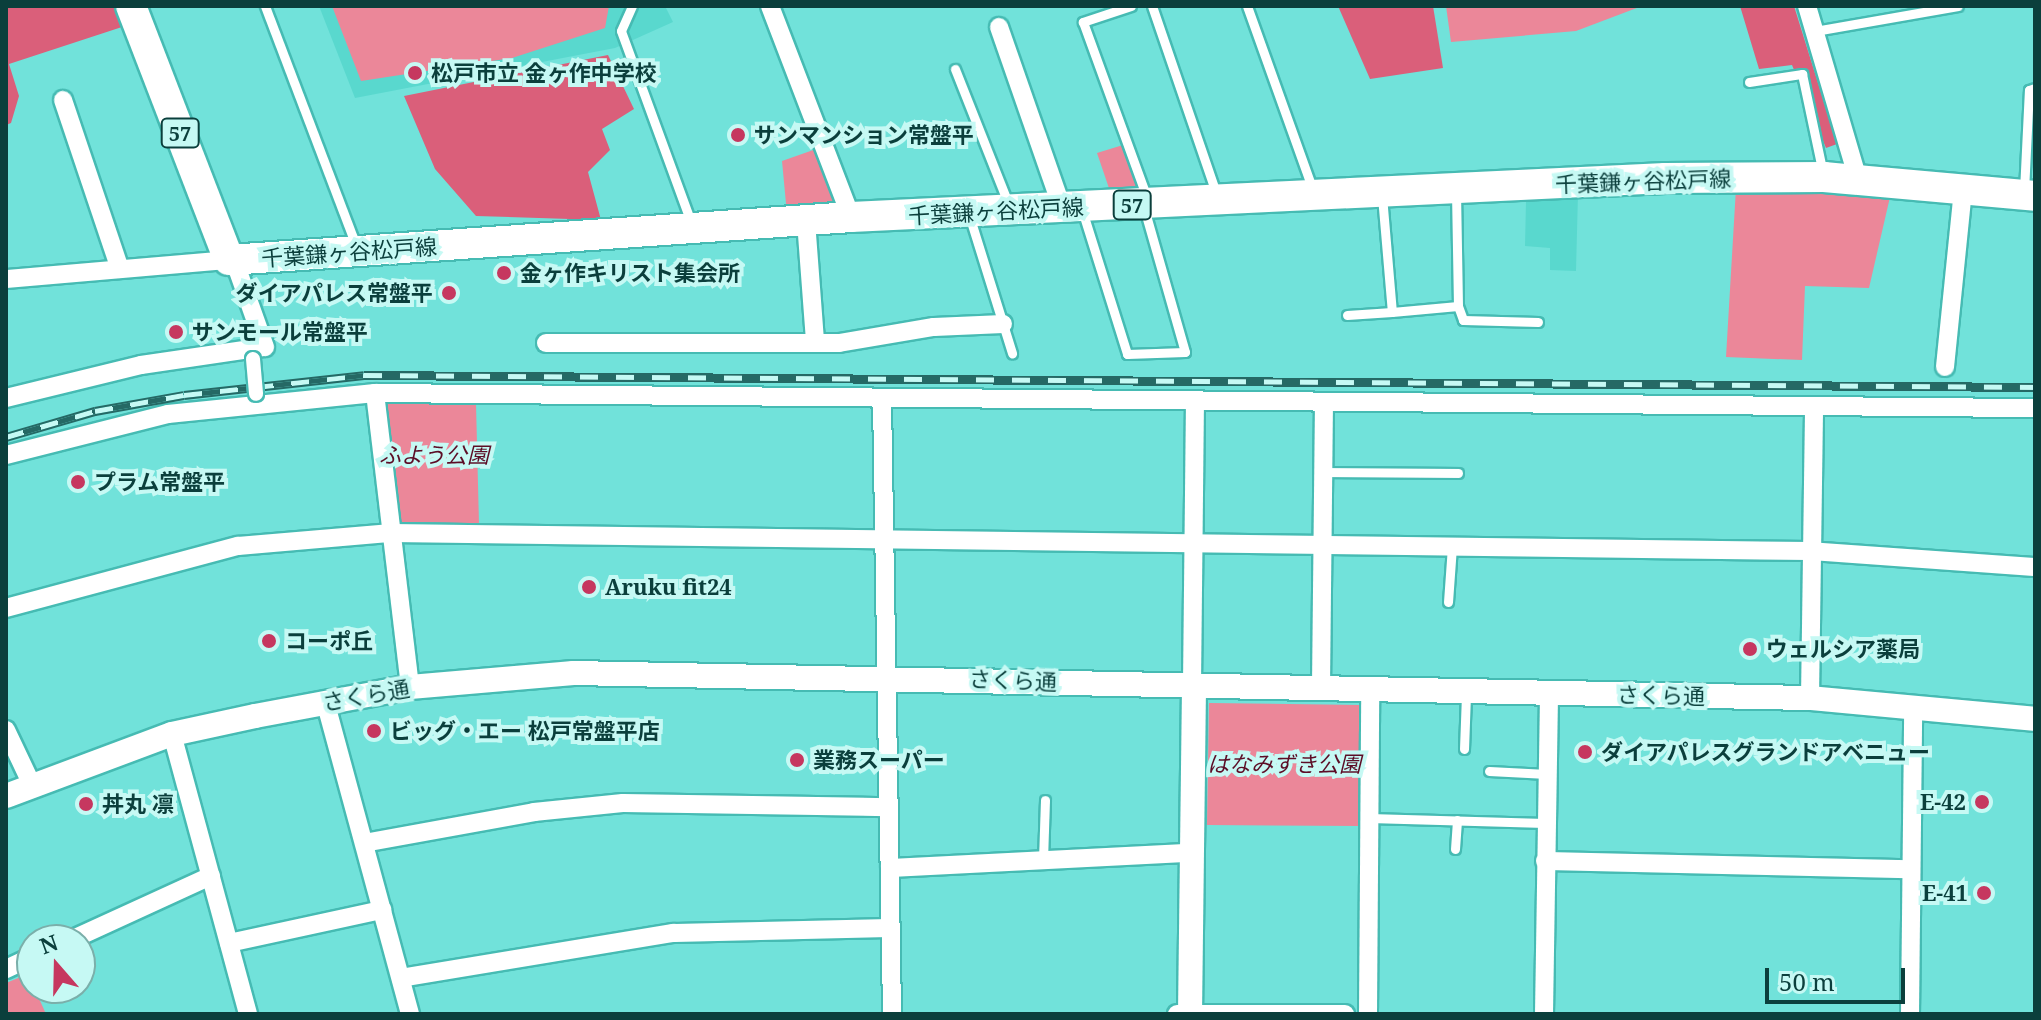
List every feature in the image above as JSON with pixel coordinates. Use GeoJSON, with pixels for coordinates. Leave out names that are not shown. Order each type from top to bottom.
{"type":"FeatureCollection","features":[{"type":"Feature","properties":{"kind":"main road","name":"千葉鎌ヶ谷松戸線"},"geometry":{"type":"LineString","coordinates":[[131,6],[232,260],[851,217],[1456,188],[1824,177],[2029,195]]}},
{"type":"Feature","properties":{"kind":"street"},"geometry":{"type":"LineString","coordinates":[[770,6],[851,217]]}},
{"type":"Feature","properties":{"kind":"street"},"geometry":{"type":"LineString","coordinates":[[1807,6],[1858,179]]}},
{"type":"Feature","properties":{"kind":"street"},"geometry":{"type":"LineString","coordinates":[[999,27],[1072,207]]}},
{"type":"Feature","properties":{"kind":"street"},"geometry":{"type":"LineString","coordinates":[[63,100],[120,269]]}},
{"type":"Feature","properties":{"kind":"street"},"geometry":{"type":"LineString","coordinates":[[1945,367],[1963,189]]}},
{"type":"Feature","properties":{"kind":"street"},"geometry":{"type":"LineString","coordinates":[[806,221],[815,342]]}},
{"type":"Feature","properties":{"kind":"street"},"geometry":{"type":"LineString","coordinates":[[6,279],[232,260],[265,347],[141,365],[6,398]]}},
{"type":"Feature","properties":{"kind":"street"},"geometry":{"type":"LineString","coordinates":[[546,343],[815,342],[1003,324]]}},
{"type":"Feature","properties":{"kind":"street"},"geometry":{"type":"LineString","coordinates":[[253,359],[256,394]]}},
{"type":"Feature","properties":{"kind":"street"},"geometry":{"type":"LineString","coordinates":[[375,393],[410,687]]}},
{"type":"Feature","properties":{"kind":"street"},"geometry":{"type":"LineString","coordinates":[[6,455],[168,414],[375,393],[2035,408]]}},
{"type":"Feature","properties":{"kind":"street"},"geometry":{"type":"LineString","coordinates":[[882,398],[892,1014]]}},
{"type":"Feature","properties":{"kind":"street"},"geometry":{"type":"LineString","coordinates":[[1195,402],[1191,853],[1185,1013],[1345,1014]]}},
{"type":"Feature","properties":{"kind":"street"},"geometry":{"type":"LineString","coordinates":[[1321,687],[1324,403]]}},
{"type":"Feature","properties":{"kind":"street"},"geometry":{"type":"LineString","coordinates":[[1810,698],[1814,407]]}},
{"type":"Feature","properties":{"kind":"street"},"geometry":{"type":"LineString","coordinates":[[6,608],[238,546],[391,533],[1452,544],[1810,551],[2035,567]]}},
{"type":"Feature","properties":{"kind":"street","name":"さくら通"},"geometry":{"type":"LineString","coordinates":[[6,796],[172,734],[325,701],[410,687],[573,673],[887,676],[1810,698],[1913,705],[2035,719]]}},
{"type":"Feature","properties":{"kind":"street"},"geometry":{"type":"LineString","coordinates":[[1368,1014],[1370,689]]}},
{"type":"Feature","properties":{"kind":"street"},"geometry":{"type":"LineString","coordinates":[[1544,1014],[1549,692]]}},
{"type":"Feature","properties":{"kind":"street"},"geometry":{"type":"LineString","coordinates":[[325,701],[410,1014]]}},
{"type":"Feature","properties":{"kind":"street"},"geometry":{"type":"LineString","coordinates":[[1910,1014],[1913,705]]}},
{"type":"Feature","properties":{"kind":"street"},"geometry":{"type":"LineString","coordinates":[[6,730],[32,785]]}},
{"type":"Feature","properties":{"kind":"street"},"geometry":{"type":"LineString","coordinates":[[172,734],[229,943],[243,1012]]}},
{"type":"Feature","properties":{"kind":"street"},"geometry":{"type":"LineString","coordinates":[[364,843],[534,812],[623,803],[889,807]]}},
{"type":"Feature","properties":{"kind":"street"},"geometry":{"type":"LineString","coordinates":[[890,868],[1191,853]]}},
{"type":"Feature","properties":{"kind":"street"},"geometry":{"type":"LineString","coordinates":[[1545,861],[1911,869]]}},
{"type":"Feature","properties":{"kind":"street"},"geometry":{"type":"LineString","coordinates":[[96,929],[211,876]]}},
{"type":"Feature","properties":{"kind":"street"},"geometry":{"type":"LineString","coordinates":[[229,943],[382,910]]}},
{"type":"Feature","properties":{"kind":"street"},"geometry":{"type":"LineString","coordinates":[[401,978],[673,933],[891,928]]}},
{"type":"Feature","properties":{"kind":"lane"},"geometry":{"type":"LineString","coordinates":[[265,6],[358,251]]}},
{"type":"Feature","properties":{"kind":"lane"},"geometry":{"type":"LineString","coordinates":[[632,6],[621,31],[693,229]]}},
{"type":"Feature","properties":{"kind":"lane"},"geometry":{"type":"LineString","coordinates":[[1072,207],[1127,354],[1185,352],[1146,204],[1083,22],[1131,6]]}},
{"type":"Feature","properties":{"kind":"lane"},"geometry":{"type":"LineString","coordinates":[[1152,6],[1218,200]]}},
{"type":"Feature","properties":{"kind":"lane"},"geometry":{"type":"LineString","coordinates":[[1247,6],[1314,195]]}},
{"type":"Feature","properties":{"kind":"lane"},"geometry":{"type":"LineString","coordinates":[[1815,31],[1958,6]]}},
{"type":"Feature","properties":{"kind":"lane"},"geometry":{"type":"LineString","coordinates":[[955,69],[1011,210]]}},
{"type":"Feature","properties":{"kind":"lane"},"geometry":{"type":"LineString","coordinates":[[1749,82],[1802,74],[1824,177]]}},
{"type":"Feature","properties":{"kind":"lane"},"geometry":{"type":"LineString","coordinates":[[2029,195],[2029,90],[2035,88]]}},
{"type":"Feature","properties":{"kind":"lane"},"geometry":{"type":"LineString","coordinates":[[1456,188],[1458,306],[1463,320],[1538,322]]}},
{"type":"Feature","properties":{"kind":"lane"},"geometry":{"type":"LineString","coordinates":[[1382,192],[1392,312]]}},
{"type":"Feature","properties":{"kind":"lane"},"geometry":{"type":"LineString","coordinates":[[968,212],[1012,353]]}},
{"type":"Feature","properties":{"kind":"lane"},"geometry":{"type":"LineString","coordinates":[[1347,315],[1458,306]]}},
{"type":"Feature","properties":{"kind":"lane"},"geometry":{"type":"LineString","coordinates":[[1322,472],[1458,473]]}},
{"type":"Feature","properties":{"kind":"lane"},"geometry":{"type":"LineString","coordinates":[[1448,602],[1452,544]]}},
{"type":"Feature","properties":{"kind":"lane"},"geometry":{"type":"LineString","coordinates":[[1464,749],[1467,691]]}},
{"type":"Feature","properties":{"kind":"lane"},"geometry":{"type":"LineString","coordinates":[[1489,771],[1547,774]]}},
{"type":"Feature","properties":{"kind":"lane"},"geometry":{"type":"LineString","coordinates":[[1043,860],[1045,800]]}},
{"type":"Feature","properties":{"kind":"lane"},"geometry":{"type":"LineString","coordinates":[[1369,818],[1545,823]]}},
{"type":"Feature","properties":{"kind":"lane"},"geometry":{"type":"LineString","coordinates":[[1455,849],[1457,820]]}},
{"type":"Feature","properties":{"kind":"shaded area"},"geometry":{"type":"Polygon","coordinates":[[[6,6],[117,6],[125,26],[9,64],[19,96],[11,123],[6,125],[6,6]]]}},
{"type":"Feature","properties":{"kind":"shaded area","name":"松戸市立 金ヶ作中学校"},"geometry":{"type":"Polygon","coordinates":[[[319,6],[665,6],[673,22],[615,48],[355,98],[319,6]]]}},
{"type":"Feature","properties":{"kind":"shaded area"},"geometry":{"type":"Polygon","coordinates":[[[1338,6],[1433,6],[1443,68],[1370,79],[1338,6]]]}},
{"type":"Feature","properties":{"kind":"shaded area"},"geometry":{"type":"Polygon","coordinates":[[[1740,6],[1794,6],[1837,144],[1826,148],[1792,65],[1759,69],[1740,6]]]}},
{"type":"Feature","properties":{"kind":"shaded area"},"geometry":{"type":"Polygon","coordinates":[[[608,55],[634,109],[602,129],[610,150],[588,172],[601,220],[476,216],[435,169],[404,96],[608,55]]]}},
{"type":"Feature","properties":{"kind":"shaded area"},"geometry":{"type":"Polygon","coordinates":[[[1578,194],[1576,271],[1550,270],[1550,248],[1525,246],[1526,201],[1531,196],[1578,194]]]}},
{"type":"Feature","properties":{"kind":"green space","name":"松戸市立 金ヶ作中学校"},"geometry":{"type":"Polygon","coordinates":[[[332,6],[609,6],[605,28],[512,58],[361,81],[332,6]]]}},
{"type":"Feature","properties":{"kind":"green space"},"geometry":{"type":"Polygon","coordinates":[[[1446,6],[1642,6],[1576,31],[1451,42],[1446,6]]]}},
{"type":"Feature","properties":{"kind":"green space"},"geometry":{"type":"Polygon","coordinates":[[[1123,145],[1140,194],[1112,197],[1097,153],[1123,145]]]}},
{"type":"Feature","properties":{"kind":"green space"},"geometry":{"type":"Polygon","coordinates":[[[819,148],[845,212],[787,214],[782,161],[819,148]]]}},
{"type":"Feature","properties":{"kind":"green space"},"geometry":{"type":"Polygon","coordinates":[[[1736,188],[1890,197],[1869,288],[1805,286],[1802,360],[1726,357],[1736,188]]]}},
{"type":"Feature","properties":{"kind":"green space","name":"ふよう公園"},"geometry":{"type":"Polygon","coordinates":[[[385,404],[476,404],[479,524],[398,526],[385,404]]]}},
{"type":"Feature","properties":{"kind":"green space","name":"はなみずき公園"},"geometry":{"type":"Polygon","coordinates":[[[1209,703],[1360,705],[1361,826],[1207,825],[1209,703]]]}},
{"type":"Feature","properties":{"kind":"green space"},"geometry":{"type":"Polygon","coordinates":[[[16,979],[16,1004],[42,1004],[46,1014],[6,1014],[6,983],[16,979]]]}},
{"type":"Feature","properties":{"kind":"railway"},"geometry":{"type":"LineString","coordinates":[[6,437],[95,411],[184,395],[364,375],[2035,387]]}},
{"type":"Feature","properties":{"kind":"place","name":"松戸市立 金ヶ作中学校"},"geometry":{"type":"Point","coordinates":[415,73]}},
{"type":"Feature","properties":{"kind":"place","name":"サンマンション常盤平"},"geometry":{"type":"Point","coordinates":[738,135]}},
{"type":"Feature","properties":{"kind":"place","name":"金ヶ作キリスト集会所"},"geometry":{"type":"Point","coordinates":[504,273]}},
{"type":"Feature","properties":{"kind":"place","name":"ダイアパレス常盤平"},"geometry":{"type":"Point","coordinates":[449,293]}},
{"type":"Feature","properties":{"kind":"place","name":"サンモール常盤平"},"geometry":{"type":"Point","coordinates":[176,332]}},
{"type":"Feature","properties":{"kind":"place","name":"プラム常盤平"},"geometry":{"type":"Point","coordinates":[78,482]}},
{"type":"Feature","properties":{"kind":"place","name":"Aruku fit24"},"geometry":{"type":"Point","coordinates":[589,587]}},
{"type":"Feature","properties":{"kind":"place","name":"コーポ丘"},"geometry":{"type":"Point","coordinates":[269,641]}},
{"type":"Feature","properties":{"kind":"place","name":"ウェルシア薬局"},"geometry":{"type":"Point","coordinates":[1750,649]}},
{"type":"Feature","properties":{"kind":"place","name":"ビッグ・エー 松戸常盤平店"},"geometry":{"type":"Point","coordinates":[374,731]}},
{"type":"Feature","properties":{"kind":"place","name":"ダイアパレスグランドアベニュー"},"geometry":{"type":"Point","coordinates":[1585,752]}},
{"type":"Feature","properties":{"kind":"place","name":"業務スーパー"},"geometry":{"type":"Point","coordinates":[797,760]}},
{"type":"Feature","properties":{"kind":"place","name":"E-42"},"geometry":{"type":"Point","coordinates":[1982,802]}},
{"type":"Feature","properties":{"kind":"place","name":"丼丸 凛"},"geometry":{"type":"Point","coordinates":[86,804]}},
{"type":"Feature","properties":{"kind":"place","name":"E-41"},"geometry":{"type":"Point","coordinates":[1984,893]}}]}
